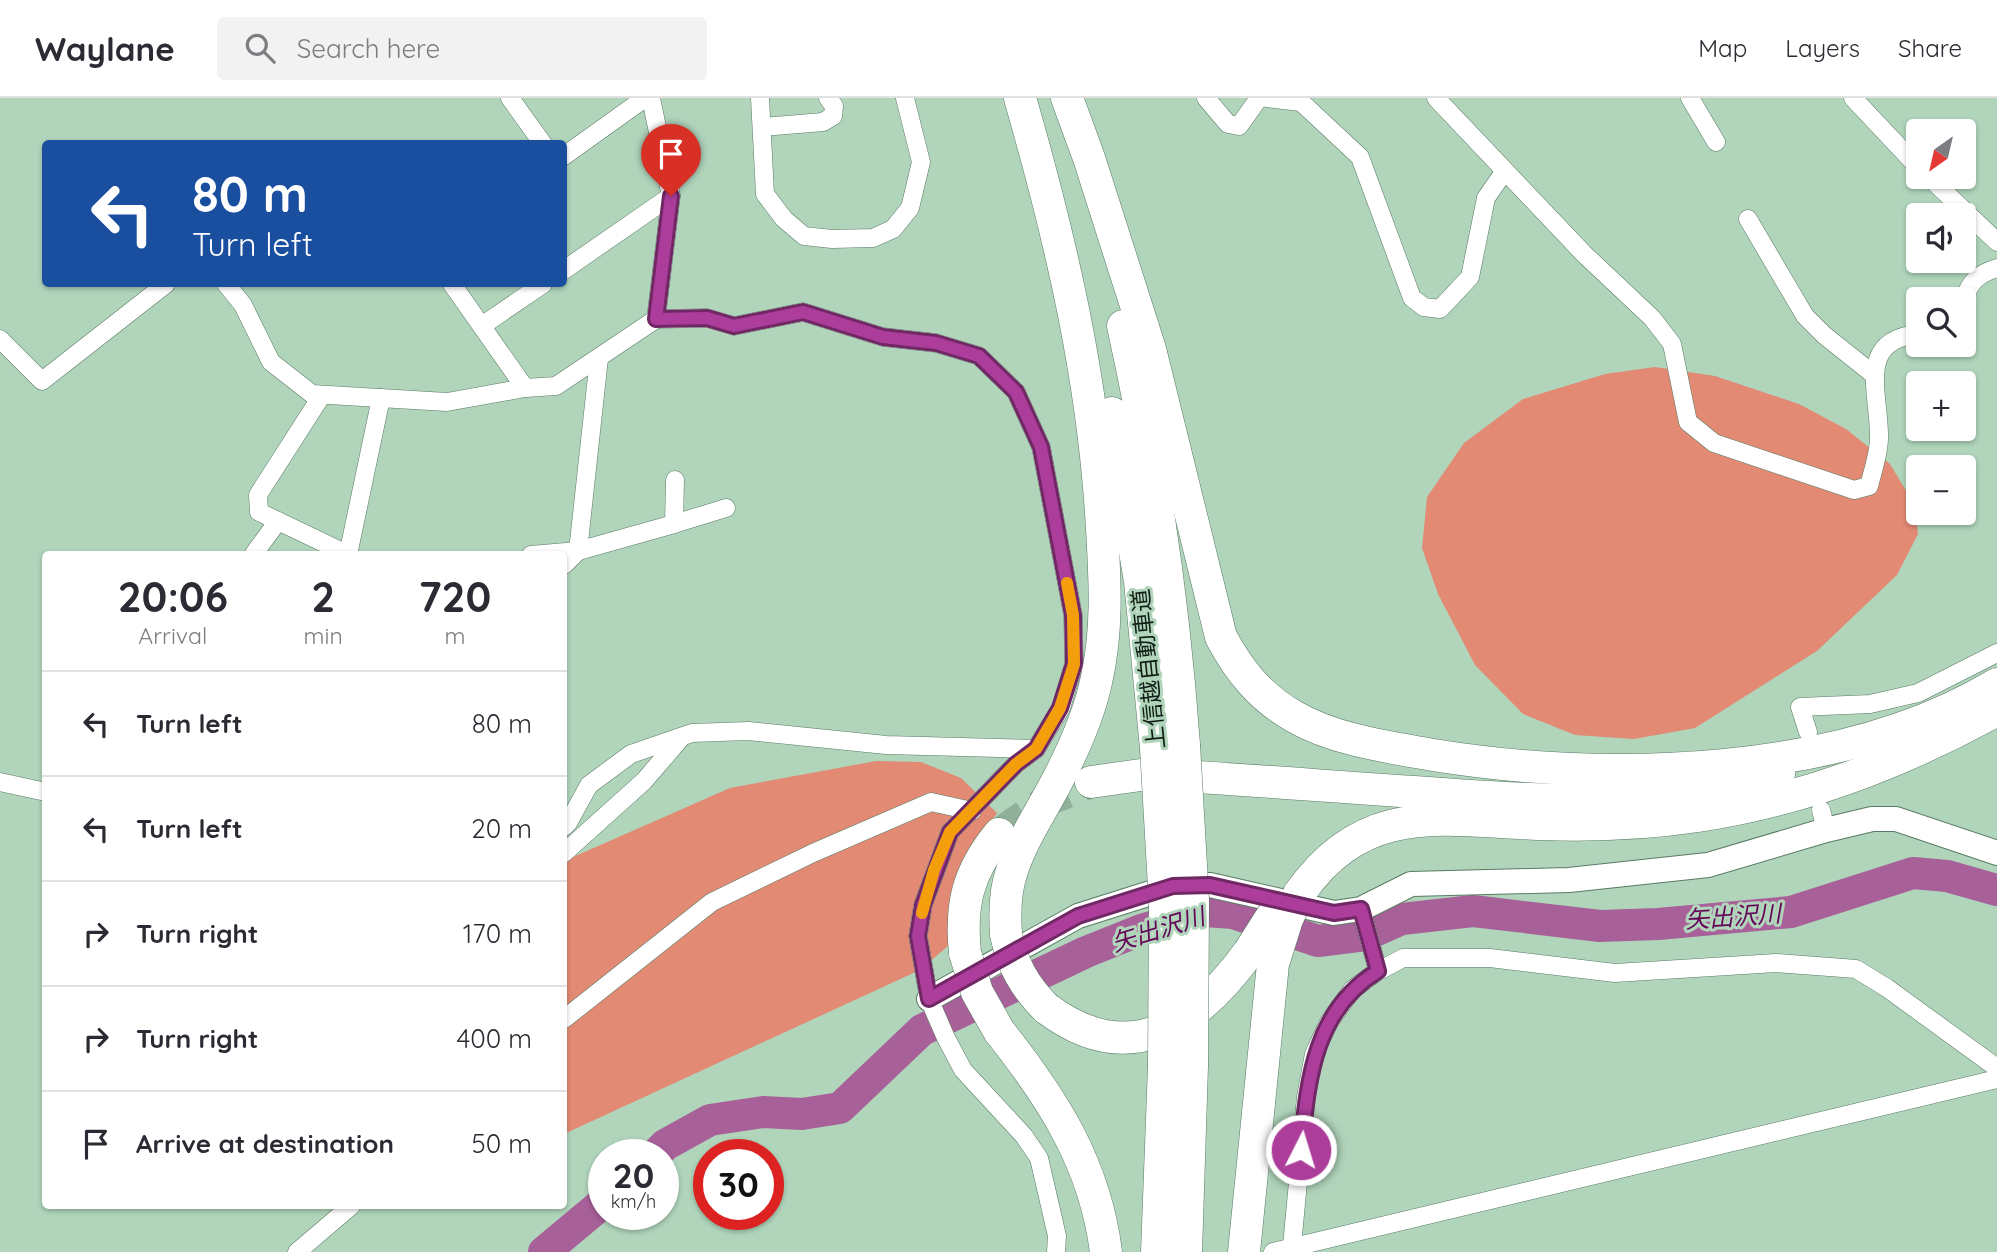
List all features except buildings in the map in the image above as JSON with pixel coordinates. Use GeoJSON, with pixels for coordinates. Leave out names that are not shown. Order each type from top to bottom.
{"type":"FeatureCollection","features":[{"type":"Feature","properties":{"kind":"highway"},"geometry":{"type":"LineString","coordinates":[[1020,98],[1066,265],[1087,370],[1096,443],[1106,599],[1105,635],[1093,698],[1070,756],[1014,867],[1007,891],[1006,934],[1018,973],[1031,994],[1063,1022],[1089,1033],[1114,1038],[1138,1038],[1160,1032],[1205,1004],[1261,958]]}},
{"type":"Feature","properties":{"kind":"highway","name":"上信越自動車道"},"geometry":{"type":"LineString","coordinates":[[1030,98],[1066,225],[1110,405],[1170,746]]}},
{"type":"Feature","properties":{"kind":"highway"},"geometry":{"type":"LineString","coordinates":[[1065,98],[1110,221],[1150,349],[1184,480],[1211,606],[1221,637],[1234,663],[1254,686],[1274,703],[1297,719],[1364,741],[1474,761],[1590,771],[1651,770],[1770,758],[1875,736],[1928,720]]}},
{"type":"Feature","properties":{"kind":"highway","name":"上信越自動車道"},"geometry":{"type":"LineString","coordinates":[[1065,98],[1114,285],[1139,398],[1169,577],[1170,746],[1165,904],[1178,1066],[1186,1252]]}},
{"type":"Feature","properties":{"kind":"highway"},"geometry":{"type":"LineString","coordinates":[[1091,782],[1148,774],[1554,801],[1660,797],[1765,778],[1873,744],[1928,720],[1997,684]]}},
{"type":"Feature","properties":{"kind":"highway"},"geometry":{"type":"LineString","coordinates":[[1244,1252],[1261,958],[1304,872],[1324,855],[1346,841],[1373,830],[1429,819],[1539,824],[1650,822],[1751,807],[1852,778],[1905,757],[1997,710]]}},
{"type":"Feature","properties":{"kind":"highway"},"geometry":{"type":"LineString","coordinates":[[999,834],[982,854],[970,879],[964,905],[965,953],[976,992],[999,1031],[1055,1105],[1074,1143],[1100,1215],[1106,1252]]}},
{"type":"Feature","properties":{"kind":"highway","name":"上信越自動車道"},"geometry":{"type":"LineString","coordinates":[[1157,1252],[1178,1066]]}},
{"type":"Feature","properties":{"kind":"street"},"geometry":{"type":"LineString","coordinates":[[510,98],[540,140]]}},
{"type":"Feature","properties":{"kind":"street"},"geometry":{"type":"LineString","coordinates":[[567,154],[645,98]]}},
{"type":"Feature","properties":{"kind":"street"},"geometry":{"type":"LineString","coordinates":[[651,98],[671,196],[656,319]]}},
{"type":"Feature","properties":{"kind":"street"},"geometry":{"type":"LineString","coordinates":[[760,98],[765,194],[783,219],[804,236],[832,239],[873,238],[893,229],[910,208],[917,186],[920,162],[905,98]]}},
{"type":"Feature","properties":{"kind":"street"},"geometry":{"type":"LineString","coordinates":[[762,127],[822,122],[833,116],[834,106],[828,98]]}},
{"type":"Feature","properties":{"kind":"street"},"geometry":{"type":"LineString","coordinates":[[1206,98],[1228,124],[1239,126],[1259,98]]}},
{"type":"Feature","properties":{"kind":"street"},"geometry":{"type":"LineString","coordinates":[[1266,98],[1301,103],[1360,157],[1412,298],[1424,307],[1440,309],[1471,277],[1486,198],[1504,172]]}},
{"type":"Feature","properties":{"kind":"street"},"geometry":{"type":"LineString","coordinates":[[1436,98],[1504,172],[1652,318],[1672,344],[1688,422],[1714,443],[1854,490],[1869,486],[1880,439],[1873,374],[1882,350],[1901,335],[1906,335]]}},
{"type":"Feature","properties":{"kind":"street"},"geometry":{"type":"LineString","coordinates":[[1690,98],[1716,142]]}},
{"type":"Feature","properties":{"kind":"street"},"geometry":{"type":"LineString","coordinates":[[1853,98],[1906,154]]}},
{"type":"Feature","properties":{"kind":"street"},"geometry":{"type":"LineString","coordinates":[[1942,189],[1997,242]]}},
{"type":"Feature","properties":{"kind":"street"},"geometry":{"type":"LineString","coordinates":[[567,268],[671,196]]}},
{"type":"Feature","properties":{"kind":"street"},"geometry":{"type":"LineString","coordinates":[[1748,219],[1805,316],[1824,335],[1873,374]]}},
{"type":"Feature","properties":{"kind":"street"},"geometry":{"type":"LineString","coordinates":[[1968,287],[1978,274],[1997,268]]}},
{"type":"Feature","properties":{"kind":"street"},"geometry":{"type":"LineString","coordinates":[[0,339],[42,381],[162,287]]}},
{"type":"Feature","properties":{"kind":"street"},"geometry":{"type":"LineString","coordinates":[[228,287],[243,305],[271,362],[313,394],[447,402],[525,388],[556,386],[656,319],[707,318],[734,326],[803,312],[883,337],[936,343],[979,356],[1016,392],[1041,447],[1073,615],[1074,664],[1060,708],[1036,749],[1016,764],[950,832],[923,905],[918,936],[931,1005],[963,1070],[1024,1136],[1039,1158],[1057,1236],[1056,1252]]}},
{"type":"Feature","properties":{"kind":"street"},"geometry":{"type":"LineString","coordinates":[[454,287],[525,388]]}},
{"type":"Feature","properties":{"kind":"street"},"geometry":{"type":"LineString","coordinates":[[483,325],[539,287]]}},
{"type":"Feature","properties":{"kind":"street"},"geometry":{"type":"LineString","coordinates":[[567,562],[578,551],[599,358]]}},
{"type":"Feature","properties":{"kind":"street"},"geometry":{"type":"LineString","coordinates":[[322,395],[258,495],[259,512],[341,551]]}},
{"type":"Feature","properties":{"kind":"street"},"geometry":{"type":"LineString","coordinates":[[348,551],[381,398]]}},
{"type":"Feature","properties":{"kind":"street"},"geometry":{"type":"LineString","coordinates":[[674,524],[675,480]]}},
{"type":"Feature","properties":{"kind":"street"},"geometry":{"type":"LineString","coordinates":[[567,552],[726,508]]}},
{"type":"Feature","properties":{"kind":"street"},"geometry":{"type":"LineString","coordinates":[[256,551],[278,521]]}},
{"type":"Feature","properties":{"kind":"street"},"geometry":{"type":"LineString","coordinates":[[1808,732],[1800,707],[1870,704],[1918,693],[1997,653]]}},
{"type":"Feature","properties":{"kind":"street"},"geometry":{"type":"LineString","coordinates":[[567,825],[589,785],[631,754],[692,733],[748,731],[886,745],[1036,749]]}},
{"type":"Feature","properties":{"kind":"street"},"geometry":{"type":"LineString","coordinates":[[567,850],[644,781],[682,737]]}},
{"type":"Feature","properties":{"kind":"street"},"geometry":{"type":"LineString","coordinates":[[0,782],[42,791]]}},
{"type":"Feature","properties":{"kind":"street"},"geometry":{"type":"LineString","coordinates":[[567,1017],[712,902],[813,853],[931,802],[972,811]]}},
{"type":"Feature","properties":{"kind":"street"},"geometry":{"type":"LineString","coordinates":[[931,1005],[1078,916],[1173,886],[1210,885],[1334,913],[1362,914],[1411,884],[1569,880],[1708,865],[1823,820],[1896,818],[1997,853]]}},
{"type":"Feature","properties":{"kind":"street"},"geometry":{"type":"LineString","coordinates":[[1362,914],[1377,966]]}},
{"type":"Feature","properties":{"kind":"street"},"geometry":{"type":"LineString","coordinates":[[1292,1246],[1306,1097],[1314,1054],[1329,1021],[1352,990],[1377,966],[1403,958],[1490,958],[1615,973],[1776,963],[1856,970],[1887,988],[1997,1068]]}},
{"type":"Feature","properties":{"kind":"street"},"geometry":{"type":"LineString","coordinates":[[1273,1252],[1997,1079]]}},
{"type":"Feature","properties":{"kind":"street"},"geometry":{"type":"LineString","coordinates":[[297,1252],[347,1209]]}},
{"type":"Feature","properties":{"kind":"shaded area"},"geometry":{"type":"Polygon","coordinates":[[[1655,367],[1715,376],[1799,404],[1846,429],[1890,464],[1906,491],[1906,525],[1917,525],[1918,534],[1897,575],[1817,651],[1695,728],[1634,739],[1575,735],[1523,714],[1475,665],[1438,594],[1422,548],[1427,497],[1464,443],[1523,399],[1605,374],[1655,367]]]}},
{"type":"Feature","properties":{"kind":"shaded area"},"geometry":{"type":"Polygon","coordinates":[[[876,761],[921,762],[961,778],[997,813],[975,846],[961,875],[956,890],[948,946],[920,970],[567,1133],[567,860],[730,788],[876,761]]]}},
{"type":"Feature","properties":{"kind":"waterway","name":"矢出沢川"},"geometry":{"type":"LineString","coordinates":[[676,1139],[710,1120],[763,1112],[802,1114],[840,1108],[922,1030],[1086,952],[1141,930],[1205,911],[1233,913],[1318,941],[1366,935],[1402,919],[1473,911],[1600,926],[1658,924],[1791,912],[1913,873],[1947,876],[1997,890]]}},
{"type":"Feature","properties":{"kind":"waterway","name":"矢出沢川"},"geometry":{"type":"LineString","coordinates":[[544,1252],[588,1215]]}},
{"type":"Feature","properties":{"kind":"tunnel"},"geometry":{"type":"LineString","coordinates":[[999,834],[1048,800],[1091,782]]}},
{"type":"Feature","properties":{"kind":"slow traffic"},"geometry":{"type":"LineString","coordinates":[[922,913],[934,870],[950,832],[1016,764],[1036,749],[1060,708],[1074,664],[1073,615],[1067,583]]}},
{"type":"Feature","properties":{"kind":"route"},"geometry":{"type":"LineString","coordinates":[[671,196],[656,319],[707,318],[734,326],[803,312],[883,337],[936,343],[979,356],[1016,392],[1041,447],[1073,615],[1074,664],[1060,708],[1036,749],[1016,764],[950,832],[923,905],[918,936],[929,999],[1078,916],[1173,886],[1210,885],[1334,913],[1361,909],[1378,971],[1352,990],[1329,1021],[1314,1054],[1306,1097],[1301,1150]]}}]}
